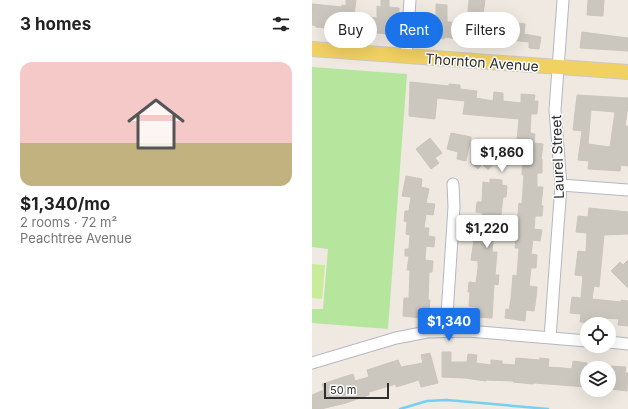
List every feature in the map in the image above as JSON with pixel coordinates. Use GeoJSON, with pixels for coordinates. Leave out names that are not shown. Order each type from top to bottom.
{"type":"FeatureCollection","features":[{"type":"Feature","properties":{"kind":"main road","name":"Thornton Avenue"},"geometry":{"type":"LineString","coordinates":[[312,49],[628,72]]}},
{"type":"Feature","properties":{"kind":"street"},"geometry":{"type":"LineString","coordinates":[[406,56],[410,0]]}},
{"type":"Feature","properties":{"kind":"street","name":"Laurel Street"},"geometry":{"type":"LineString","coordinates":[[550,338],[561,185],[555,110],[563,0]]}},
{"type":"Feature","properties":{"kind":"street"},"geometry":{"type":"LineString","coordinates":[[446,330],[454,207],[453,184]]}},
{"type":"Feature","properties":{"kind":"street"},"geometry":{"type":"LineString","coordinates":[[561,185],[628,190]]}},
{"type":"Feature","properties":{"kind":"street"},"geometry":{"type":"LineString","coordinates":[[312,363],[412,334],[446,330],[580,340]]}},
{"type":"Feature","properties":{"kind":"street"},"geometry":{"type":"LineString","coordinates":[[616,343],[628,344]]}},
{"type":"Feature","properties":{"kind":"green space"},"geometry":{"type":"Polygon","coordinates":[[[312,67],[407,74],[388,329],[312,323],[312,309],[323,309],[328,249],[312,247],[312,67]]]}},
{"type":"Feature","properties":{"kind":"green space"},"geometry":{"type":"Polygon","coordinates":[[[312,264],[325,265],[322,299],[312,298],[312,264]]]}},
{"type":"Feature","properties":{"kind":"building"},"geometry":{"type":"Polygon","coordinates":[[[346,0],[356,0],[354,12],[324,12],[324,28],[312,25],[312,4],[342,7],[342,5],[346,6],[346,0]]]}},
{"type":"Feature","properties":{"kind":"building"},"geometry":{"type":"Polygon","coordinates":[[[381,0],[389,0],[389,7],[399,8],[399,12],[385,12],[385,34],[377,33],[377,6],[381,7],[381,0]]]}},
{"type":"Feature","properties":{"kind":"building"},"geometry":{"type":"Polygon","coordinates":[[[469,0],[485,0],[483,12],[468,12],[469,0]]]}},
{"type":"Feature","properties":{"kind":"building"},"geometry":{"type":"Polygon","coordinates":[[[588,0],[604,0],[603,16],[587,15],[588,0]]]}},
{"type":"Feature","properties":{"kind":"building"},"geometry":{"type":"Polygon","coordinates":[[[436,4],[447,5],[447,22],[451,22],[451,38],[444,37],[444,39],[443,12],[436,12],[436,4]]]}},
{"type":"Feature","properties":{"kind":"building"},"geometry":{"type":"Polygon","coordinates":[[[520,23],[525,24],[524,34],[541,37],[539,49],[529,48],[529,42],[520,41],[520,23]]]}},
{"type":"Feature","properties":{"kind":"building"},"geometry":{"type":"Polygon","coordinates":[[[582,32],[628,38],[628,51],[580,48],[582,32]]]}},
{"type":"Feature","properties":{"kind":"building"},"geometry":{"type":"Polygon","coordinates":[[[410,82],[449,86],[449,84],[460,85],[460,89],[477,91],[476,98],[493,101],[494,92],[503,93],[503,101],[521,103],[521,94],[535,95],[534,101],[538,101],[537,114],[531,114],[530,133],[535,134],[534,143],[543,144],[541,159],[542,173],[537,173],[537,187],[543,187],[541,205],[543,206],[542,216],[535,216],[534,229],[542,230],[540,241],[533,240],[531,254],[537,255],[536,268],[531,268],[529,286],[537,287],[534,311],[526,310],[525,321],[505,318],[506,309],[509,310],[513,275],[517,276],[519,248],[515,248],[519,203],[522,204],[524,175],[522,175],[523,153],[516,152],[519,119],[463,114],[465,101],[437,98],[435,119],[409,116],[410,82]]]}},
{"type":"Feature","properties":{"kind":"building"},"geometry":{"type":"Polygon","coordinates":[[[577,95],[628,98],[628,111],[625,126],[628,126],[628,166],[621,165],[620,171],[588,169],[589,161],[578,160],[582,131],[573,130],[577,95]],[[591,110],[588,144],[610,147],[615,112],[591,110]]]}},
{"type":"Feature","properties":{"kind":"building"},"geometry":{"type":"Polygon","coordinates":[[[451,133],[471,137],[466,161],[457,159],[458,152],[447,149],[451,133]]]}},
{"type":"Feature","properties":{"kind":"building"},"geometry":{"type":"Polygon","coordinates":[[[430,138],[442,153],[435,158],[439,163],[431,169],[416,149],[430,138]]]}},
{"type":"Feature","properties":{"kind":"building"},"geometry":{"type":"Polygon","coordinates":[[[488,143],[501,155],[488,170],[482,164],[478,169],[470,162],[488,143]]]}},
{"type":"Feature","properties":{"kind":"building"},"geometry":{"type":"Polygon","coordinates":[[[406,176],[422,179],[421,187],[429,189],[426,203],[435,204],[433,215],[426,214],[424,228],[429,228],[428,236],[435,237],[434,247],[426,246],[425,260],[433,261],[432,272],[429,272],[429,310],[423,309],[422,318],[403,316],[404,298],[409,298],[410,270],[407,270],[409,256],[405,256],[405,249],[409,249],[410,235],[406,234],[407,222],[404,221],[405,211],[409,211],[411,197],[402,196],[406,176]]]}},
{"type":"Feature","properties":{"kind":"building"},"geometry":{"type":"Polygon","coordinates":[[[490,179],[502,180],[502,185],[507,186],[506,197],[503,197],[500,223],[495,222],[492,252],[497,252],[495,275],[499,275],[498,285],[494,284],[492,318],[476,317],[477,307],[469,306],[470,292],[468,292],[469,282],[476,283],[478,268],[478,261],[471,260],[476,226],[482,227],[483,213],[476,212],[477,202],[482,202],[483,182],[490,183],[490,179]]]}},
{"type":"Feature","properties":{"kind":"building"},"geometry":{"type":"Polygon","coordinates":[[[589,208],[628,212],[628,234],[604,235],[599,287],[594,286],[592,299],[621,302],[621,300],[628,301],[628,326],[618,325],[619,319],[616,319],[616,317],[581,317],[581,314],[570,313],[572,297],[581,298],[583,276],[575,275],[578,251],[586,252],[587,233],[576,232],[578,216],[588,217],[589,208]]]}},
{"type":"Feature","properties":{"kind":"building"},"geometry":{"type":"Polygon","coordinates":[[[628,260],[628,288],[611,271],[620,262],[623,265],[628,260]]]}},
{"type":"Feature","properties":{"kind":"building"},"geometry":{"type":"Polygon","coordinates":[[[442,352],[451,352],[451,362],[467,362],[468,354],[477,355],[476,363],[491,365],[491,360],[502,361],[502,364],[515,365],[516,358],[540,360],[540,358],[549,359],[548,367],[572,369],[573,361],[580,362],[580,386],[442,377],[442,352]]]}},
{"type":"Feature","properties":{"kind":"building"},"geometry":{"type":"Polygon","coordinates":[[[430,353],[438,383],[421,387],[419,380],[396,387],[396,384],[369,392],[369,395],[346,403],[321,409],[312,409],[312,395],[324,390],[322,384],[353,374],[355,381],[369,377],[367,370],[398,360],[401,367],[423,363],[421,355],[430,353]]]}},
{"type":"Feature","properties":{"kind":"building"},"geometry":{"type":"Polygon","coordinates":[[[616,366],[626,367],[625,373],[628,373],[627,391],[616,390],[616,366]]]}},
{"type":"Feature","properties":{"kind":"waterway"},"geometry":{"type":"LineString","coordinates":[[400,409],[427,401],[447,400],[548,409]]}}]}
